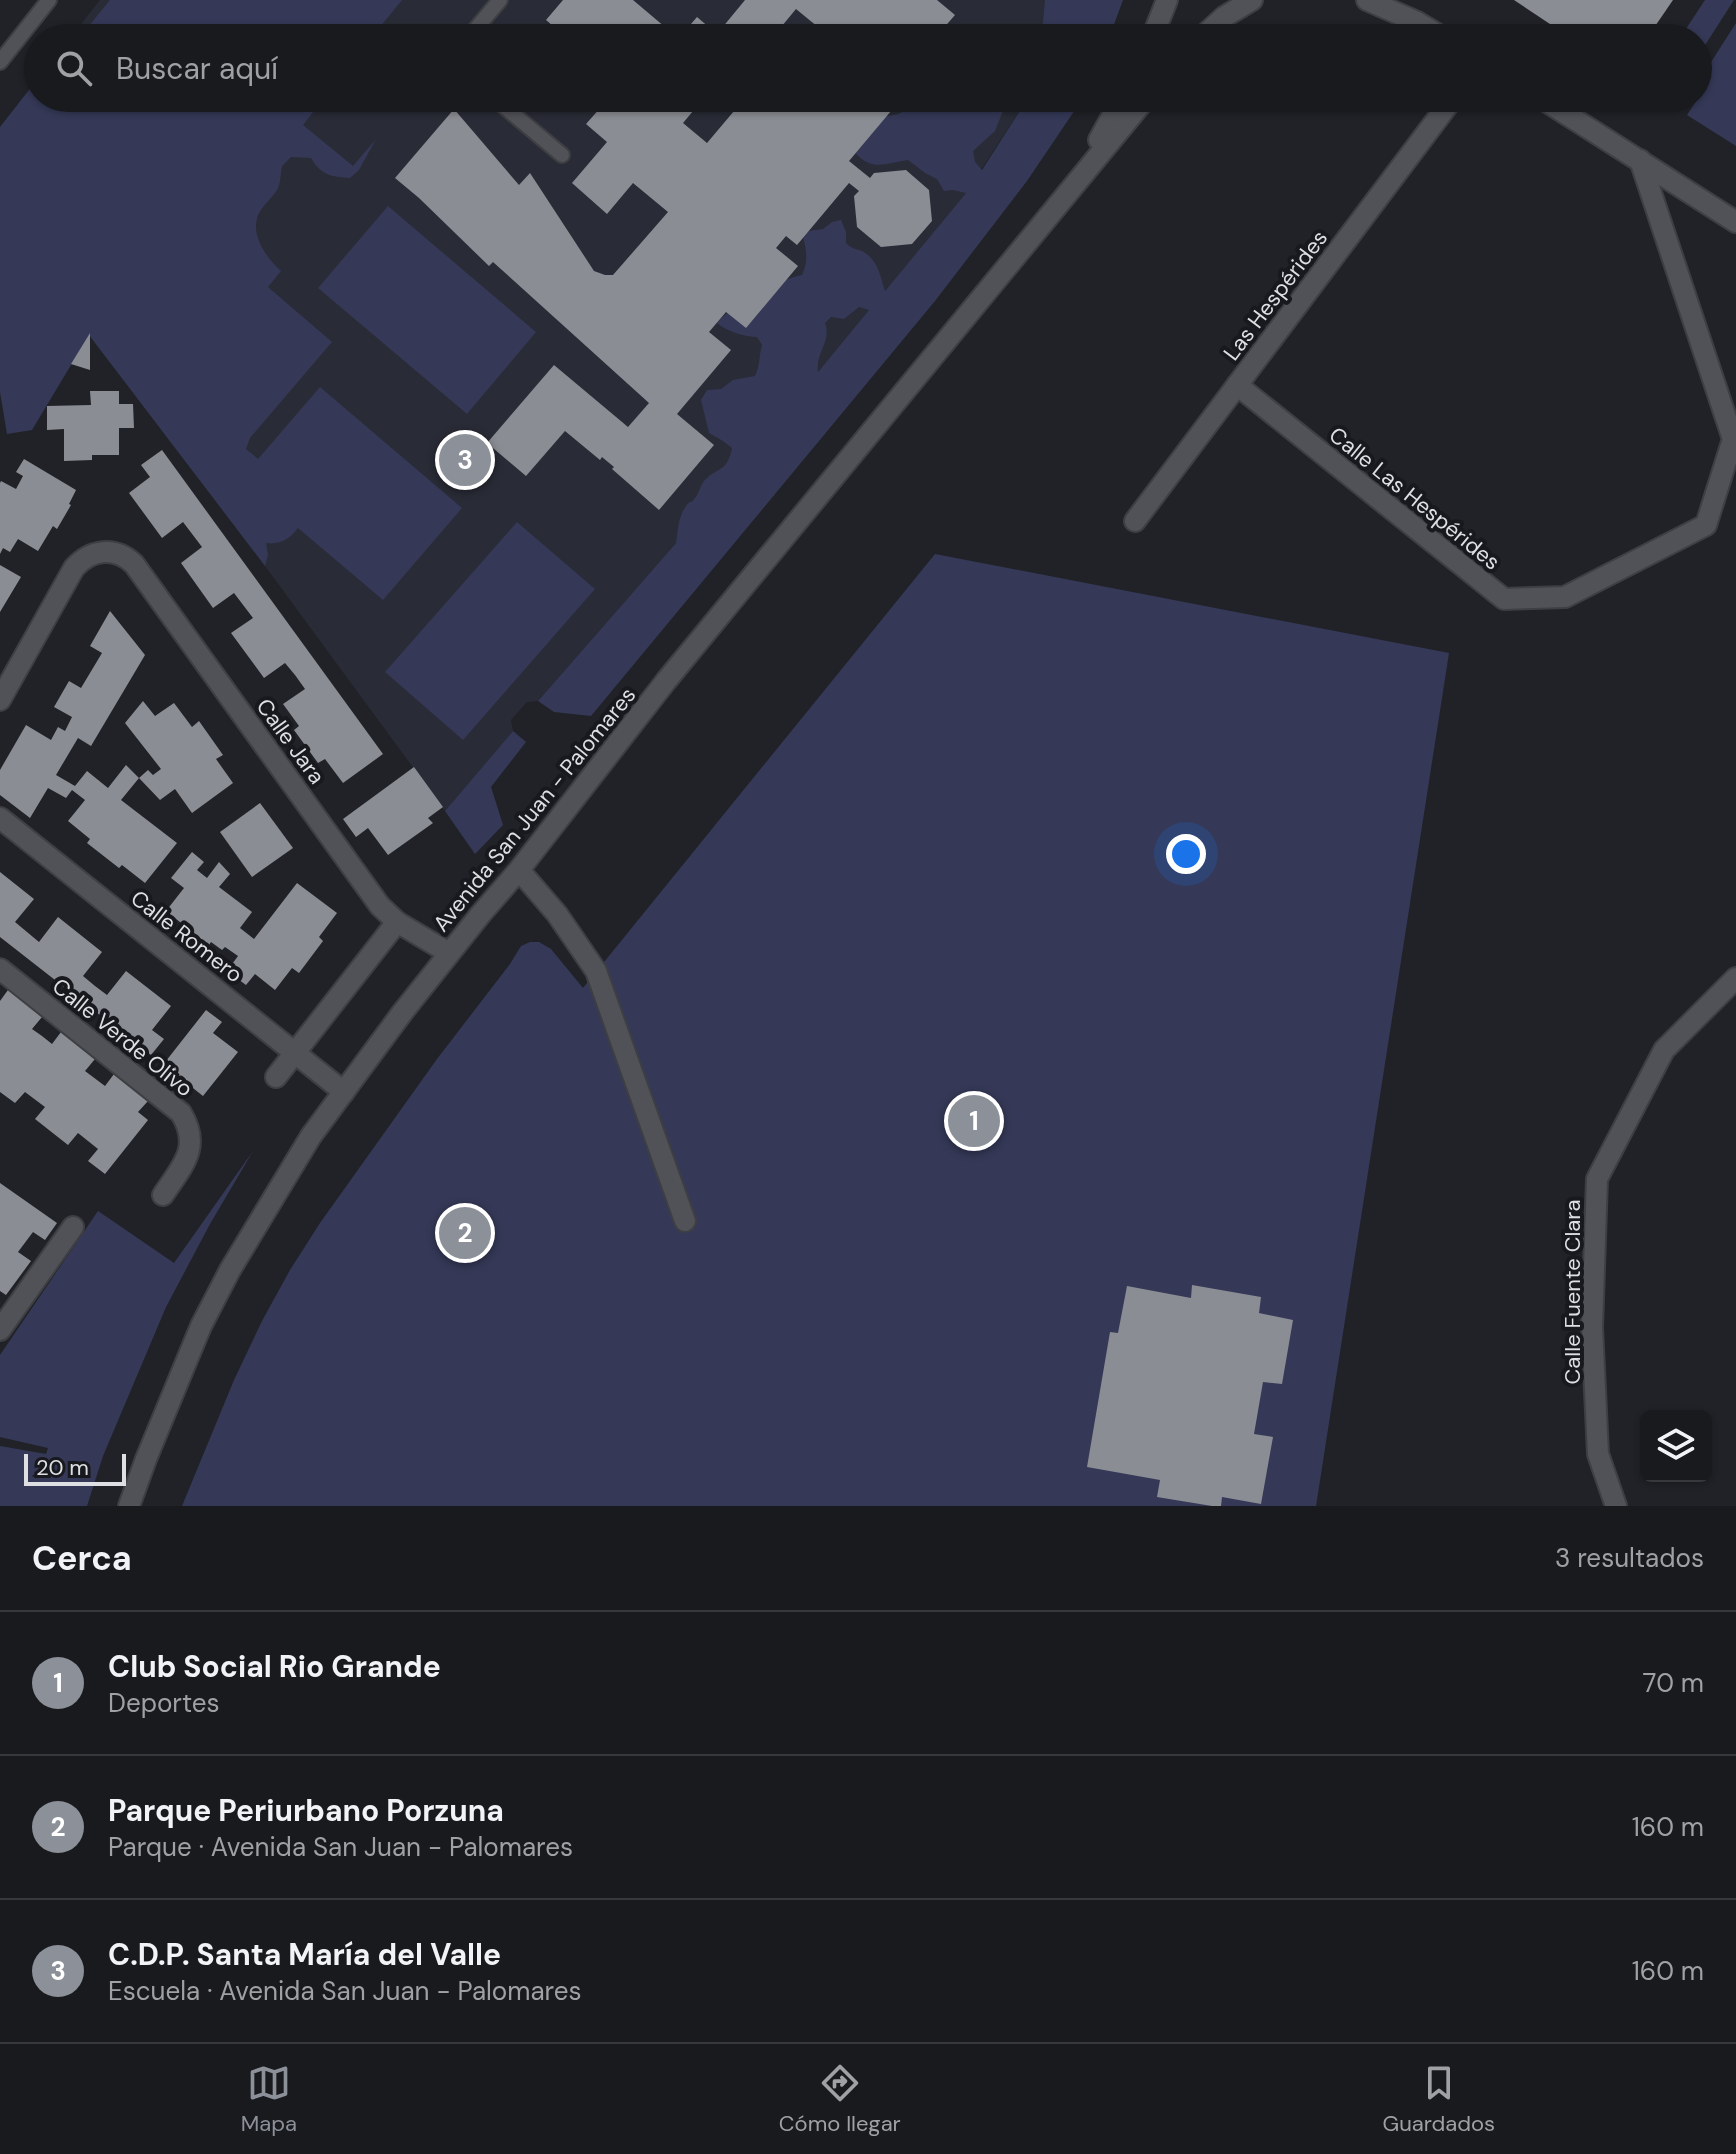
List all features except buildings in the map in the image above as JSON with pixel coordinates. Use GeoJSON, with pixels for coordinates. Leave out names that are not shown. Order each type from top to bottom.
{"type":"FeatureCollection","features":[{"type":"Feature","properties":{"kind":"street"},"geometry":{"type":"LineString","coordinates":[[1158,24],[1167,0]]}},
{"type":"Feature","properties":{"kind":"street"},"geometry":{"type":"LineString","coordinates":[[1216,24],[1252,0]]}},
{"type":"Feature","properties":{"kind":"street"},"geometry":{"type":"LineString","coordinates":[[1367,0],[1420,24]]}},
{"type":"Feature","properties":{"kind":"street"},"geometry":{"type":"LineString","coordinates":[[1395,0],[1417,22]]}},
{"type":"Feature","properties":{"kind":"street"},"geometry":{"type":"LineString","coordinates":[[1063,198],[1114,112]]}},
{"type":"Feature","properties":{"kind":"street"},"geometry":{"type":"LineString","coordinates":[[1063,198],[1134,112]]}},
{"type":"Feature","properties":{"kind":"street","name":"Las Hespérides"},"geometry":{"type":"LineString","coordinates":[[1135,521],[1442,112]]}},
{"type":"Feature","properties":{"kind":"street"},"geometry":{"type":"LineString","coordinates":[[1563,112],[1736,222]]}},
{"type":"Feature","properties":{"kind":"street","name":"Calle Las Hespérides"},"geometry":{"type":"LineString","coordinates":[[1237,385],[1504,599],[1565,597],[1706,525],[1733,439],[1640,160]]}},
{"type":"Feature","properties":{"kind":"street","name":"Avenida San Juan - Palomares"},"geometry":{"type":"LineString","coordinates":[[129,1506],[201,1326],[230,1270],[311,1136],[449,953],[519,870],[666,681],[1063,198]]}},
{"type":"Feature","properties":{"kind":"street","name":"Calle Jara"},"geometry":{"type":"LineString","coordinates":[[0,700],[81,560],[103,552],[127,557],[380,906],[397,922],[449,953]]}},
{"type":"Feature","properties":{"kind":"street","name":"Calle Romero"},"geometry":{"type":"LineString","coordinates":[[0,818],[344,1092]]}},
{"type":"Feature","properties":{"kind":"street"},"geometry":{"type":"LineString","coordinates":[[519,870],[557,914],[596,971],[685,1221]]}},
{"type":"Feature","properties":{"kind":"street"},"geometry":{"type":"LineString","coordinates":[[276,1077],[397,922]]}},
{"type":"Feature","properties":{"kind":"street","name":"Calle Verde Olivo"},"geometry":{"type":"LineString","coordinates":[[0,969],[181,1113],[189,1126],[192,1140],[190,1151],[163,1195]]}},
{"type":"Feature","properties":{"kind":"street","name":"Calle Fuente Clara"},"geometry":{"type":"LineString","coordinates":[[1616,1506],[1598,1454],[1592,1327],[1597,1179],[1664,1050],[1736,978]]}},
{"type":"Feature","properties":{"kind":"street"},"geometry":{"type":"LineString","coordinates":[[0,1330],[73,1227]]}},
{"type":"Feature","properties":{"kind":"lane"},"geometry":{"type":"LineString","coordinates":[[30,24],[49,0]]}},
{"type":"Feature","properties":{"kind":"lane"},"geometry":{"type":"LineString","coordinates":[[480,24],[500,0]]}},
{"type":"Feature","properties":{"kind":"lane"},"geometry":{"type":"LineString","coordinates":[[0,62],[24,32]]}},
{"type":"Feature","properties":{"kind":"lane"},"geometry":{"type":"LineString","coordinates":[[511,112],[562,155]]}},
{"type":"Feature","properties":{"kind":"shaded area"},"geometry":{"type":"Polygon","coordinates":[[[100,0],[1090,0],[1075,24],[81,24],[100,0]]]}},
{"type":"Feature","properties":{"kind":"shaded area"},"geometry":{"type":"Polygon","coordinates":[[[110,0],[402,0],[382,24],[90,24],[110,0]]]}},
{"type":"Feature","properties":{"kind":"shaded area"},"geometry":{"type":"Polygon","coordinates":[[[1045,0],[1123,0],[1114,24],[1043,23],[1045,0]]]}},
{"type":"Feature","properties":{"kind":"shaded area"},"geometry":{"type":"Polygon","coordinates":[[[1705,0],[1734,0],[1712,34],[1712,24],[1689,24],[1705,0]]]}},
{"type":"Feature","properties":{"kind":"shaded area"},"geometry":{"type":"Polygon","coordinates":[[[1736,23],[1736,146],[1687,115],[1689,112],[1712,112],[1712,61],[1736,23]]]}},
{"type":"Feature","properties":{"kind":"shaded area"},"geometry":{"type":"Polygon","coordinates":[[[24,96],[24,112],[1019,112],[966,193],[696,520],[538,701],[527,702],[511,720],[513,731],[445,811],[251,547],[90,336],[0,127],[24,96]]]}},
{"type":"Feature","properties":{"kind":"shaded area"},"geometry":{"type":"Polygon","coordinates":[[[24,97],[24,112],[313,112],[303,125],[353,166],[376,139],[359,170],[350,178],[327,174],[311,158],[291,157],[282,166],[277,190],[257,218],[260,243],[281,271],[268,287],[332,342],[250,438],[246,449],[258,459],[320,387],[462,508],[383,600],[298,528],[284,540],[266,543],[268,555],[265,566],[89,335],[32,430],[7,434],[0,392],[0,127],[24,97]]]}},
{"type":"Feature","properties":{"kind":"shaded area"},"geometry":{"type":"Polygon","coordinates":[[[1002,112],[995,131],[973,151],[975,162],[982,170],[1019,112],[1074,112],[1027,181],[935,301],[591,716],[554,712],[538,701],[676,543],[683,510],[695,498],[704,481],[725,465],[730,456],[732,448],[709,433],[701,400],[707,390],[721,389],[733,380],[755,376],[762,345],[757,337],[736,333],[717,323],[756,294],[802,275],[806,256],[803,237],[809,231],[823,229],[841,220],[846,243],[873,260],[885,291],[966,193],[944,191],[937,179],[908,160],[874,164],[855,153],[886,116],[901,113],[1002,112]],[[859,307],[844,319],[831,317],[825,323],[827,330],[818,372],[869,310],[859,307]]]}},
{"type":"Feature","properties":{"kind":"shaded area"},"geometry":{"type":"Polygon","coordinates":[[[388,206],[536,332],[467,414],[318,288],[388,206]]]}},
{"type":"Feature","properties":{"kind":"shaded area"},"geometry":{"type":"Polygon","coordinates":[[[517,522],[595,589],[463,740],[385,672],[517,522]]]}},
{"type":"Feature","properties":{"kind":"shaded area"},"geometry":{"type":"Polygon","coordinates":[[[935,554],[1449,653],[1316,1506],[182,1506],[234,1380],[290,1270],[320,1223],[521,946],[539,942],[551,949],[583,988],[935,554]]]}},
{"type":"Feature","properties":{"kind":"shaded area"},"geometry":{"type":"Polygon","coordinates":[[[513,731],[526,742],[491,787],[503,825],[475,854],[445,811],[513,731]]]}},
{"type":"Feature","properties":{"kind":"shaded area"},"geometry":{"type":"Polygon","coordinates":[[[253,1151],[166,1307],[103,1456],[87,1506],[0,1506],[0,1446],[46,1454],[48,1448],[0,1437],[0,1355],[98,1211],[174,1263],[253,1151]]]}},
{"type":"Feature","properties":{"kind":"place","name":"C.D.P. Santa María del Valle"},"geometry":{"type":"Point","coordinates":[465,460]}},
{"type":"Feature","properties":{"kind":"place","name":"Club Social Rio Grande"},"geometry":{"type":"Point","coordinates":[974,1121]}},
{"type":"Feature","properties":{"kind":"place","name":"Parque Periurbano Porzuna"},"geometry":{"type":"Point","coordinates":[465,1233]}}]}
